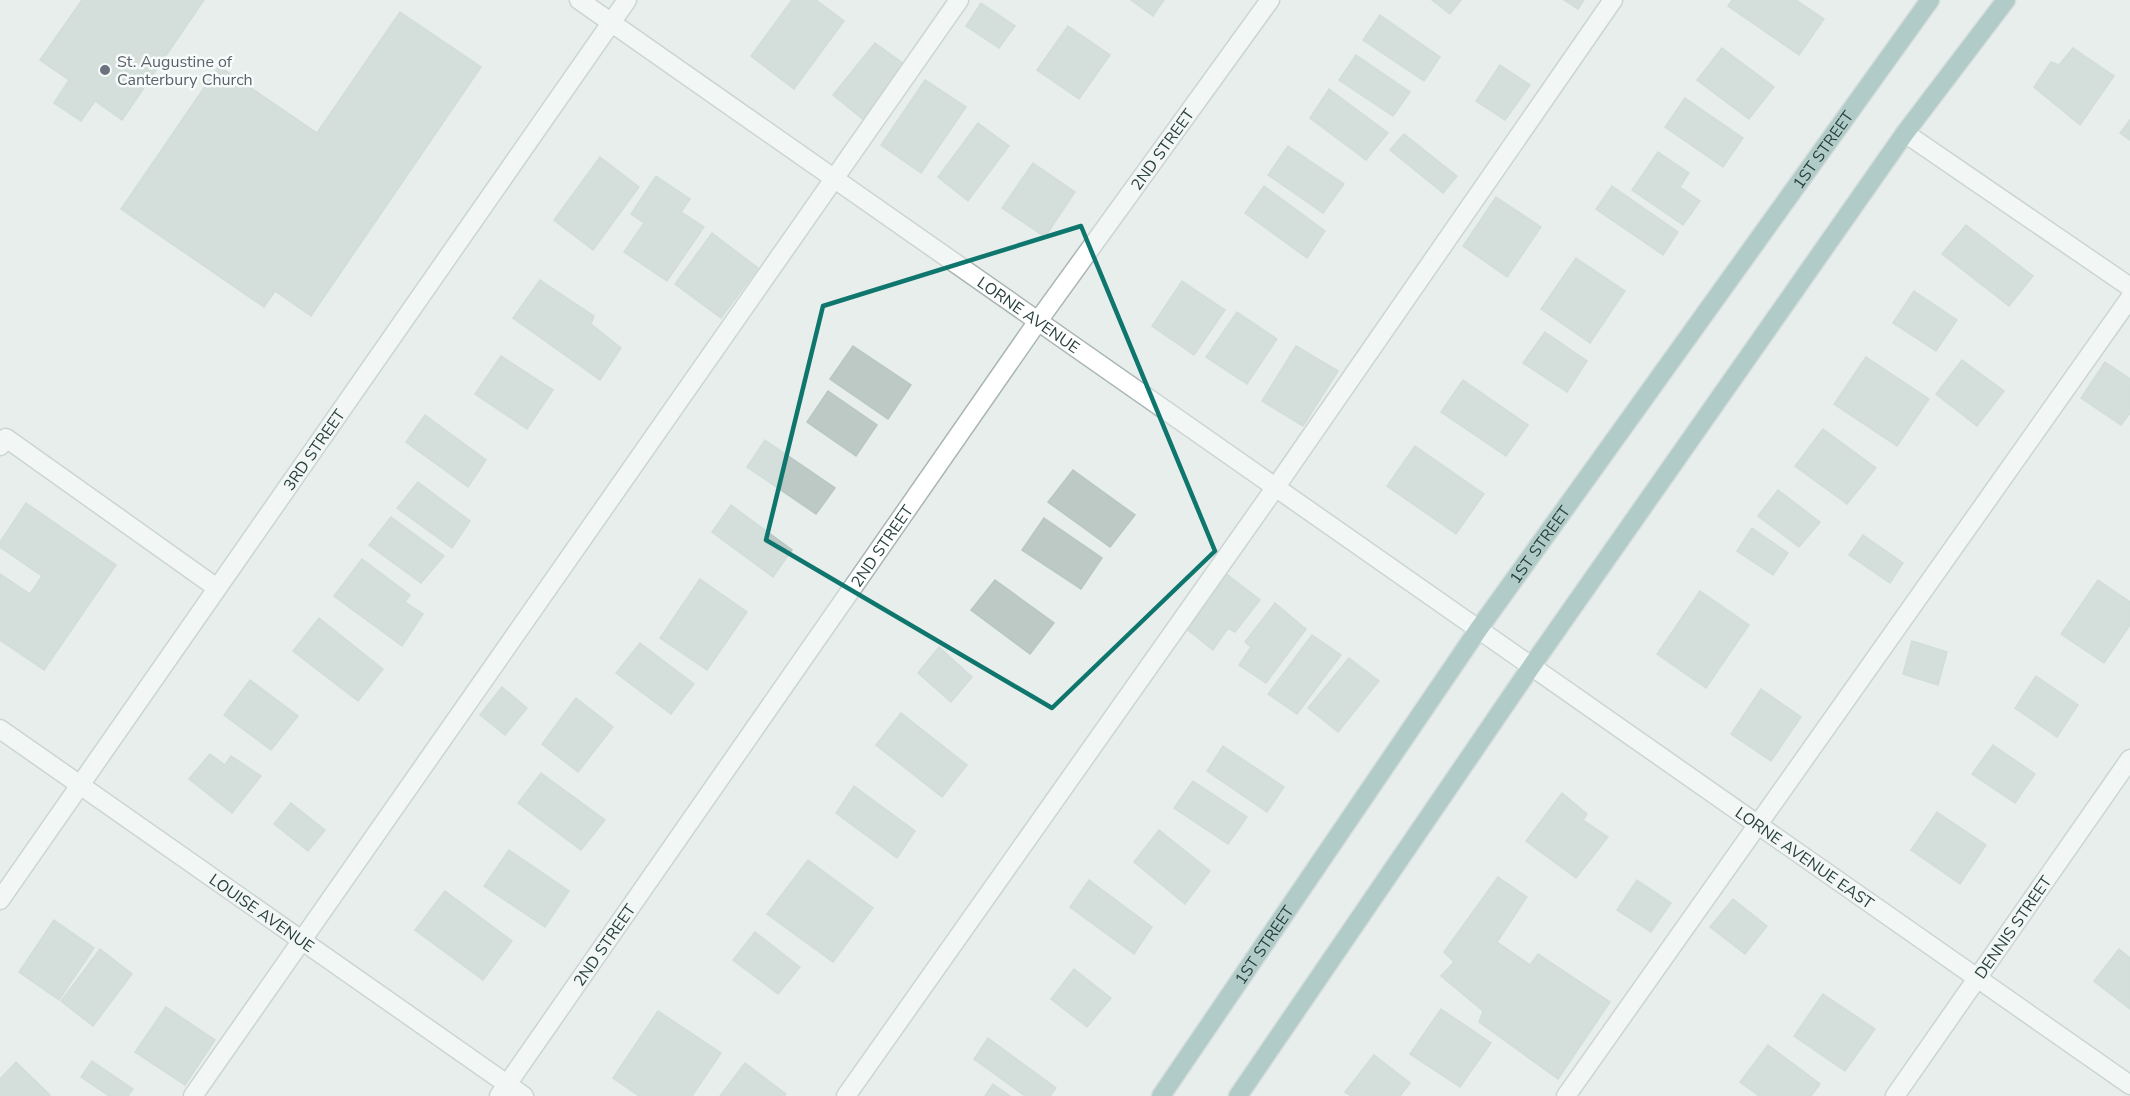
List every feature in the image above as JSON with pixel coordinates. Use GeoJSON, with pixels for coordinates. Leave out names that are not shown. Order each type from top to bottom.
{"type":"FeatureCollection","features":[{"type":"Feature","properties":{"kind":"main road","name":"1ST STREET"},"geometry":{"type":"LineString","coordinates":[[1161,1096],[1478,630],[1930,0]]}},
{"type":"Feature","properties":{"kind":"main road"},"geometry":{"type":"LineString","coordinates":[[1238,1096],[1531,667],[1905,133],[2006,0]]}},
{"type":"Feature","properties":{"kind":"street","name":"LORNE AVENUE"},"geometry":{"type":"LineString","coordinates":[[579,0],[1478,630]]}},
{"type":"Feature","properties":{"kind":"street","name":"3RD STREET"},"geometry":{"type":"LineString","coordinates":[[0,900],[627,0]]}},
{"type":"Feature","properties":{"kind":"street"},"geometry":{"type":"LineString","coordinates":[[193,1096],[959,0]]}},
{"type":"Feature","properties":{"kind":"street","name":"2ND STREET"},"geometry":{"type":"LineString","coordinates":[[503,1090],[1038,321],[1270,0]]}},
{"type":"Feature","properties":{"kind":"street"},"geometry":{"type":"LineString","coordinates":[[846,1096],[1275,488],[1613,0]]}},
{"type":"Feature","properties":{"kind":"street"},"geometry":{"type":"LineString","coordinates":[[1905,133],[2130,287]]}},
{"type":"Feature","properties":{"kind":"street"},"geometry":{"type":"LineString","coordinates":[[1566,1096],[2130,298]]}},
{"type":"Feature","properties":{"kind":"street"},"geometry":{"type":"LineString","coordinates":[[0,446],[6,438],[217,588]]}},
{"type":"Feature","properties":{"kind":"street","name":"LORNE AVENUE EAST"},"geometry":{"type":"LineString","coordinates":[[1478,630],[2130,1084]]}},
{"type":"Feature","properties":{"kind":"street","name":"LOUISE AVENUE"},"geometry":{"type":"LineString","coordinates":[[0,729],[302,941],[503,1090],[524,1096]]}},
{"type":"Feature","properties":{"kind":"street","name":"DENNIS STREET"},"geometry":{"type":"LineString","coordinates":[[1895,1096],[2130,759]]}},
{"type":"Feature","properties":{"kind":"highlighted area"},"geometry":{"type":"Polygon","coordinates":[[[1081,226],[1215,551],[1052,708],[766,540],[823,306],[1081,226]]]}},
{"type":"Feature","properties":{"kind":"building","name":"St. Augustine of Canterbury Church"},"geometry":{"type":"Polygon","coordinates":[[[82,0],[204,0],[122,120],[95,101],[81,121],[54,103],[69,80],[40,60],[82,0]]]}},
{"type":"Feature","properties":{"kind":"building"},"geometry":{"type":"Polygon","coordinates":[[[792,0],[816,0],[844,21],[794,89],[751,56],[792,0]]]}},
{"type":"Feature","properties":{"kind":"building"},"geometry":{"type":"Polygon","coordinates":[[[1131,0],[1164,0],[1153,16],[1131,0]]]}},
{"type":"Feature","properties":{"kind":"building"},"geometry":{"type":"Polygon","coordinates":[[[1432,0],[1461,0],[1450,14],[1432,0]]]}},
{"type":"Feature","properties":{"kind":"building"},"geometry":{"type":"Polygon","coordinates":[[[1564,0],[1584,0],[1578,9],[1564,0]]]}},
{"type":"Feature","properties":{"kind":"building"},"geometry":{"type":"Polygon","coordinates":[[[1732,0],[1796,0],[1824,19],[1799,55],[1728,6],[1732,0]]]}},
{"type":"Feature","properties":{"kind":"building"},"geometry":{"type":"Polygon","coordinates":[[[981,3],[1015,26],[999,48],[966,26],[981,3]]]}},
{"type":"Feature","properties":{"kind":"building"},"geometry":{"type":"Polygon","coordinates":[[[400,12],[481,67],[311,316],[275,291],[264,307],[121,209],[219,66],[317,133],[400,12]]]}},
{"type":"Feature","properties":{"kind":"building"},"geometry":{"type":"Polygon","coordinates":[[[1380,15],[1440,57],[1424,81],[1363,40],[1380,15]]]}},
{"type":"Feature","properties":{"kind":"building"},"geometry":{"type":"Polygon","coordinates":[[[1068,26],[1110,55],[1079,99],[1037,70],[1068,26]]]}},
{"type":"Feature","properties":{"kind":"building"},"geometry":{"type":"Polygon","coordinates":[[[875,43],[908,67],[865,121],[833,95],[875,43]]]}},
{"type":"Feature","properties":{"kind":"building"},"geometry":{"type":"Polygon","coordinates":[[[1722,48],[1774,87],[1749,119],[1697,80],[1722,48]]]}},
{"type":"Feature","properties":{"kind":"building"},"geometry":{"type":"Polygon","coordinates":[[[2073,48],[2114,76],[2080,125],[2034,87],[2051,62],[2059,65],[2073,48]]]}},
{"type":"Feature","properties":{"kind":"building"},"geometry":{"type":"Polygon","coordinates":[[[1356,55],[1410,92],[1393,116],[1339,80],[1356,55]]]}},
{"type":"Feature","properties":{"kind":"building"},"geometry":{"type":"Polygon","coordinates":[[[1500,65],[1530,85],[1505,120],[1476,101],[1500,65]]]}},
{"type":"Feature","properties":{"kind":"building"},"geometry":{"type":"Polygon","coordinates":[[[925,80],[966,107],[921,173],[881,145],[925,80]]]}},
{"type":"Feature","properties":{"kind":"building"},"geometry":{"type":"Polygon","coordinates":[[[1329,89],[1388,133],[1366,160],[1310,118],[1329,89]]]}},
{"type":"Feature","properties":{"kind":"building"},"geometry":{"type":"Polygon","coordinates":[[[1685,98],[1743,138],[1723,167],[1665,127],[1685,98]]]}},
{"type":"Feature","properties":{"kind":"building"},"geometry":{"type":"Polygon","coordinates":[[[2130,120],[2130,140],[2120,133],[2130,120]]]}},
{"type":"Feature","properties":{"kind":"building"},"geometry":{"type":"Polygon","coordinates":[[[978,123],[1009,146],[968,201],[938,177],[978,123]]]}},
{"type":"Feature","properties":{"kind":"building"},"geometry":{"type":"Polygon","coordinates":[[[1404,134],[1457,176],[1443,193],[1390,150],[1404,134]]]}},
{"type":"Feature","properties":{"kind":"building"},"geometry":{"type":"Polygon","coordinates":[[[1288,146],[1344,184],[1323,213],[1268,175],[1288,146]]]}},
{"type":"Feature","properties":{"kind":"building"},"geometry":{"type":"Polygon","coordinates":[[[1658,152],[1689,173],[1680,187],[1700,201],[1683,225],[1632,190],[1658,152]]]}},
{"type":"Feature","properties":{"kind":"building"},"geometry":{"type":"Polygon","coordinates":[[[600,157],[639,187],[593,250],[554,220],[600,157]]]}},
{"type":"Feature","properties":{"kind":"building"},"geometry":{"type":"Polygon","coordinates":[[[1033,163],[1075,192],[1045,237],[1002,208],[1033,163]]]}},
{"type":"Feature","properties":{"kind":"building"},"geometry":{"type":"Polygon","coordinates":[[[656,176],[690,199],[681,212],[704,227],[667,281],[624,252],[644,223],[631,214],[656,176]]]}},
{"type":"Feature","properties":{"kind":"building"},"geometry":{"type":"Polygon","coordinates":[[[1264,186],[1325,231],[1307,258],[1245,213],[1264,186]]]}},
{"type":"Feature","properties":{"kind":"building"},"geometry":{"type":"Polygon","coordinates":[[[1612,186],[1678,232],[1663,255],[1596,209],[1612,186]]]}},
{"type":"Feature","properties":{"kind":"building"},"geometry":{"type":"Polygon","coordinates":[[[1496,197],[1541,227],[1507,277],[1463,246],[1496,197]]]}},
{"type":"Feature","properties":{"kind":"building"},"geometry":{"type":"Polygon","coordinates":[[[1966,225],[2033,276],[2009,306],[1942,254],[1966,225]]]}},
{"type":"Feature","properties":{"kind":"building"},"geometry":{"type":"Polygon","coordinates":[[[712,233],[758,268],[721,318],[675,284],[712,233]]]}},
{"type":"Feature","properties":{"kind":"building"},"geometry":{"type":"Polygon","coordinates":[[[1576,258],[1625,291],[1590,343],[1541,309],[1576,258]]]}},
{"type":"Feature","properties":{"kind":"building"},"geometry":{"type":"Polygon","coordinates":[[[540,280],[594,316],[591,324],[621,348],[600,380],[513,318],[540,280]]]}},
{"type":"Feature","properties":{"kind":"building"},"geometry":{"type":"Polygon","coordinates":[[[1182,281],[1225,310],[1194,355],[1152,326],[1182,281]]]}},
{"type":"Feature","properties":{"kind":"building"},"geometry":{"type":"Polygon","coordinates":[[[1914,291],[1957,320],[1936,351],[1893,323],[1914,291]]]}},
{"type":"Feature","properties":{"kind":"building"},"geometry":{"type":"Polygon","coordinates":[[[1237,312],[1277,339],[1247,384],[1206,357],[1237,312]]]}},
{"type":"Feature","properties":{"kind":"building"},"geometry":{"type":"Polygon","coordinates":[[[1545,332],[1587,361],[1567,392],[1523,363],[1545,332]]]}},
{"type":"Feature","properties":{"kind":"building"},"geometry":{"type":"Polygon","coordinates":[[[853,346],[911,385],[888,419],[830,379],[853,346]]]}},
{"type":"Feature","properties":{"kind":"building"},"geometry":{"type":"Polygon","coordinates":[[[1296,346],[1338,371],[1303,426],[1262,401],[1296,346]]]}},
{"type":"Feature","properties":{"kind":"building"},"geometry":{"type":"Polygon","coordinates":[[[501,356],[553,390],[527,429],[475,394],[501,356]]]}},
{"type":"Feature","properties":{"kind":"building"},"geometry":{"type":"Polygon","coordinates":[[[1866,357],[1929,399],[1897,446],[1834,404],[1866,357]]]}},
{"type":"Feature","properties":{"kind":"building"},"geometry":{"type":"Polygon","coordinates":[[[1962,360],[2004,391],[1977,426],[1936,394],[1962,360]]]}},
{"type":"Feature","properties":{"kind":"building"},"geometry":{"type":"Polygon","coordinates":[[[2105,362],[2130,379],[2130,413],[2121,425],[2081,398],[2105,362]]]}},
{"type":"Feature","properties":{"kind":"building"},"geometry":{"type":"Polygon","coordinates":[[[1463,380],[1528,425],[1506,456],[1441,412],[1463,380]]]}},
{"type":"Feature","properties":{"kind":"building"},"geometry":{"type":"Polygon","coordinates":[[[828,391],[877,425],[856,456],[807,422],[828,391]]]}},
{"type":"Feature","properties":{"kind":"building"},"geometry":{"type":"Polygon","coordinates":[[[425,415],[486,460],[468,487],[406,442],[425,415]]]}},
{"type":"Feature","properties":{"kind":"building"},"geometry":{"type":"Polygon","coordinates":[[[1823,429],[1876,468],[1847,504],[1795,466],[1823,429]]]}},
{"type":"Feature","properties":{"kind":"building"},"geometry":{"type":"Polygon","coordinates":[[[765,440],[835,488],[816,514],[747,467],[765,440]]]}},
{"type":"Feature","properties":{"kind":"building"},"geometry":{"type":"Polygon","coordinates":[[[1415,446],[1484,494],[1456,534],[1387,486],[1415,446]]]}},
{"type":"Feature","properties":{"kind":"building"},"geometry":{"type":"Polygon","coordinates":[[[1073,470],[1135,515],[1110,547],[1048,502],[1073,470]]]}},
{"type":"Feature","properties":{"kind":"building"},"geometry":{"type":"Polygon","coordinates":[[[418,482],[470,521],[452,548],[397,508],[418,482]]]}},
{"type":"Feature","properties":{"kind":"building"},"geometry":{"type":"Polygon","coordinates":[[[1778,490],[1820,522],[1799,547],[1758,516],[1778,490]]]}},
{"type":"Feature","properties":{"kind":"building"},"geometry":{"type":"Polygon","coordinates":[[[26,503],[116,565],[44,670],[0,640],[0,574],[30,594],[42,576],[0,547],[0,542],[26,503]]]}},
{"type":"Feature","properties":{"kind":"building"},"geometry":{"type":"Polygon","coordinates":[[[731,505],[792,550],[773,577],[712,532],[731,505]]]}},
{"type":"Feature","properties":{"kind":"building"},"geometry":{"type":"Polygon","coordinates":[[[391,517],[444,556],[421,583],[369,545],[391,517]]]}},
{"type":"Feature","properties":{"kind":"building"},"geometry":{"type":"Polygon","coordinates":[[[1044,518],[1102,558],[1081,589],[1022,550],[1044,518]]]}},
{"type":"Feature","properties":{"kind":"building"},"geometry":{"type":"Polygon","coordinates":[[[1752,528],[1788,553],[1773,575],[1737,551],[1752,528]]]}},
{"type":"Feature","properties":{"kind":"building"},"geometry":{"type":"Polygon","coordinates":[[[1863,535],[1903,563],[1890,583],[1849,555],[1863,535]]]}},
{"type":"Feature","properties":{"kind":"building"},"geometry":{"type":"Polygon","coordinates":[[[362,559],[410,595],[405,602],[423,614],[402,646],[334,596],[362,559]]]}},
{"type":"Feature","properties":{"kind":"building"},"geometry":{"type":"Polygon","coordinates":[[[1224,572],[1260,600],[1235,632],[1228,628],[1213,650],[1183,626],[1224,572]]]}},
{"type":"Feature","properties":{"kind":"building"},"geometry":{"type":"Polygon","coordinates":[[[700,579],[747,612],[707,670],[660,638],[700,579]]]}},
{"type":"Feature","properties":{"kind":"building"},"geometry":{"type":"Polygon","coordinates":[[[995,580],[1054,623],[1030,654],[971,610],[995,580]]]}},
{"type":"Feature","properties":{"kind":"building"},"geometry":{"type":"Polygon","coordinates":[[[2098,580],[2130,602],[2130,625],[2104,663],[2061,634],[2098,580]]]}},
{"type":"Feature","properties":{"kind":"building"},"geometry":{"type":"Polygon","coordinates":[[[1700,591],[1749,625],[1706,688],[1657,654],[1700,591]]]}},
{"type":"Feature","properties":{"kind":"building"},"geometry":{"type":"Polygon","coordinates":[[[1275,603],[1306,629],[1266,683],[1239,665],[1251,647],[1245,642],[1275,603]]]}},
{"type":"Feature","properties":{"kind":"building"},"geometry":{"type":"Polygon","coordinates":[[[319,618],[383,669],[358,701],[293,651],[319,618]]]}},
{"type":"Feature","properties":{"kind":"building"},"geometry":{"type":"Polygon","coordinates":[[[1312,635],[1341,655],[1297,714],[1268,694],[1312,635]]]}},
{"type":"Feature","properties":{"kind":"building"},"geometry":{"type":"Polygon","coordinates":[[[1912,641],[1947,652],[1938,685],[1903,674],[1912,641]]]}},
{"type":"Feature","properties":{"kind":"building"},"geometry":{"type":"Polygon","coordinates":[[[640,643],[694,684],[671,714],[616,673],[640,643]]]}},
{"type":"Feature","properties":{"kind":"building"},"geometry":{"type":"Polygon","coordinates":[[[939,647],[972,677],[951,702],[918,673],[939,647]]]}},
{"type":"Feature","properties":{"kind":"building"},"geometry":{"type":"Polygon","coordinates":[[[1349,658],[1379,681],[1338,732],[1308,708],[1349,658]]]}},
{"type":"Feature","properties":{"kind":"building"},"geometry":{"type":"Polygon","coordinates":[[[2036,676],[2078,705],[2057,737],[2015,708],[2036,676]]]}},
{"type":"Feature","properties":{"kind":"building"},"geometry":{"type":"Polygon","coordinates":[[[250,680],[298,716],[271,750],[224,715],[250,680]]]}},
{"type":"Feature","properties":{"kind":"building"},"geometry":{"type":"Polygon","coordinates":[[[502,687],[527,708],[505,735],[480,715],[502,687]]]}},
{"type":"Feature","properties":{"kind":"building"},"geometry":{"type":"Polygon","coordinates":[[[1761,689],[1801,717],[1771,761],[1731,734],[1761,689]]]}},
{"type":"Feature","properties":{"kind":"building"},"geometry":{"type":"Polygon","coordinates":[[[576,698],[613,727],[578,772],[542,744],[576,698]]]}},
{"type":"Feature","properties":{"kind":"building"},"geometry":{"type":"Polygon","coordinates":[[[901,713],[967,765],[942,797],[876,745],[901,713]]]}},
{"type":"Feature","properties":{"kind":"building"},"geometry":{"type":"Polygon","coordinates":[[[1993,745],[2035,774],[2015,803],[1972,774],[1993,745]]]}},
{"type":"Feature","properties":{"kind":"building"},"geometry":{"type":"Polygon","coordinates":[[[1223,746],[1284,787],[1267,812],[1207,771],[1223,746]]]}},
{"type":"Feature","properties":{"kind":"building"},"geometry":{"type":"Polygon","coordinates":[[[210,754],[225,765],[231,756],[261,776],[232,813],[189,779],[210,754]]]}},
{"type":"Feature","properties":{"kind":"building"},"geometry":{"type":"Polygon","coordinates":[[[541,773],[605,820],[581,850],[518,803],[541,773]]]}},
{"type":"Feature","properties":{"kind":"building"},"geometry":{"type":"Polygon","coordinates":[[[1193,781],[1247,817],[1228,844],[1174,808],[1193,781]]]}},
{"type":"Feature","properties":{"kind":"building"},"geometry":{"type":"Polygon","coordinates":[[[854,786],[915,831],[897,858],[836,813],[854,786]]]}},
{"type":"Feature","properties":{"kind":"building"},"geometry":{"type":"Polygon","coordinates":[[[1562,793],[1587,814],[1583,820],[1608,837],[1576,878],[1526,841],[1562,793]]]}},
{"type":"Feature","properties":{"kind":"building"},"geometry":{"type":"Polygon","coordinates":[[[291,803],[325,830],[308,851],[274,824],[291,803]]]}},
{"type":"Feature","properties":{"kind":"building"},"geometry":{"type":"Polygon","coordinates":[[[1937,812],[1986,845],[1960,884],[1911,850],[1937,812]]]}},
{"type":"Feature","properties":{"kind":"building"},"geometry":{"type":"Polygon","coordinates":[[[1159,830],[1210,871],[1185,904],[1134,862],[1159,830]]]}},
{"type":"Feature","properties":{"kind":"building"},"geometry":{"type":"Polygon","coordinates":[[[509,850],[569,891],[545,927],[484,886],[509,850]]]}},
{"type":"Feature","properties":{"kind":"building"},"geometry":{"type":"Polygon","coordinates":[[[808,860],[873,908],[833,962],[767,914],[808,860]]]}},
{"type":"Feature","properties":{"kind":"building"},"geometry":{"type":"Polygon","coordinates":[[[1498,877],[1527,897],[1497,942],[1530,965],[1538,954],[1610,1002],[1558,1079],[1479,1022],[1483,1011],[1441,976],[1454,962],[1444,952],[1498,877]]]}},
{"type":"Feature","properties":{"kind":"building"},"geometry":{"type":"Polygon","coordinates":[[[1089,880],[1152,927],[1134,954],[1070,907],[1089,880]]]}},
{"type":"Feature","properties":{"kind":"building"},"geometry":{"type":"Polygon","coordinates":[[[1637,880],[1671,903],[1651,932],[1617,910],[1637,880]]]}},
{"type":"Feature","properties":{"kind":"building"},"geometry":{"type":"Polygon","coordinates":[[[445,891],[512,941],[483,980],[415,930],[445,891]]]}},
{"type":"Feature","properties":{"kind":"building"},"geometry":{"type":"Polygon","coordinates":[[[1733,899],[1767,926],[1745,954],[1710,927],[1733,899]]]}},
{"type":"Feature","properties":{"kind":"building"},"geometry":{"type":"Polygon","coordinates":[[[54,920],[94,948],[59,1000],[19,972],[54,920]]]}},
{"type":"Feature","properties":{"kind":"building"},"geometry":{"type":"Polygon","coordinates":[[[755,932],[800,967],[778,994],[733,960],[755,932]]]}},
{"type":"Feature","properties":{"kind":"building"},"geometry":{"type":"Polygon","coordinates":[[[100,949],[132,974],[93,1026],[61,1001],[100,949]]]}},
{"type":"Feature","properties":{"kind":"building"},"geometry":{"type":"Polygon","coordinates":[[[2119,949],[2130,958],[2130,1009],[2094,981],[2119,949]]]}},
{"type":"Feature","properties":{"kind":"building"},"geometry":{"type":"Polygon","coordinates":[[[1074,969],[1111,998],[1087,1027],[1051,999],[1074,969]]]}},
{"type":"Feature","properties":{"kind":"building"},"geometry":{"type":"Polygon","coordinates":[[[1823,994],[1875,1029],[1845,1071],[1794,1036],[1823,994]]]}},
{"type":"Feature","properties":{"kind":"building"},"geometry":{"type":"Polygon","coordinates":[[[166,1007],[215,1040],[185,1085],[135,1052],[166,1007]]]}},
{"type":"Feature","properties":{"kind":"building"},"geometry":{"type":"Polygon","coordinates":[[[1441,1009],[1491,1043],[1460,1087],[1410,1054],[1441,1009]]]}},
{"type":"Feature","properties":{"kind":"building"},"geometry":{"type":"Polygon","coordinates":[[[658,1011],[721,1053],[692,1096],[639,1096],[613,1078],[658,1011]]]}},
{"type":"Feature","properties":{"kind":"building"},"geometry":{"type":"Polygon","coordinates":[[[988,1038],[1056,1088],[1050,1096],[1025,1096],[974,1059],[988,1038]]]}},
{"type":"Feature","properties":{"kind":"building"},"geometry":{"type":"Polygon","coordinates":[[[1768,1045],[1820,1084],[1811,1096],[1759,1096],[1740,1082],[1768,1045]]]}},
{"type":"Feature","properties":{"kind":"building"},"geometry":{"type":"Polygon","coordinates":[[[1374,1055],[1410,1083],[1400,1096],[1351,1096],[1345,1092],[1374,1055]]]}},
{"type":"Feature","properties":{"kind":"building"},"geometry":{"type":"Polygon","coordinates":[[[92,1061],[133,1089],[128,1096],[109,1096],[81,1077],[92,1061]]]}},
{"type":"Feature","properties":{"kind":"building"},"geometry":{"type":"Polygon","coordinates":[[[16,1062],[49,1096],[0,1096],[0,1079],[16,1062]]]}},
{"type":"Feature","properties":{"kind":"building"},"geometry":{"type":"Polygon","coordinates":[[[745,1063],[786,1094],[784,1096],[720,1096],[745,1063]]]}},
{"type":"Feature","properties":{"kind":"building"},"geometry":{"type":"Polygon","coordinates":[[[993,1084],[1010,1096],[985,1096],[993,1084]]]}},
{"type":"Feature","properties":{"kind":"place","name":"St. Augustine of Canterbury Church"},"geometry":{"type":"Point","coordinates":[105,70]}}]}
